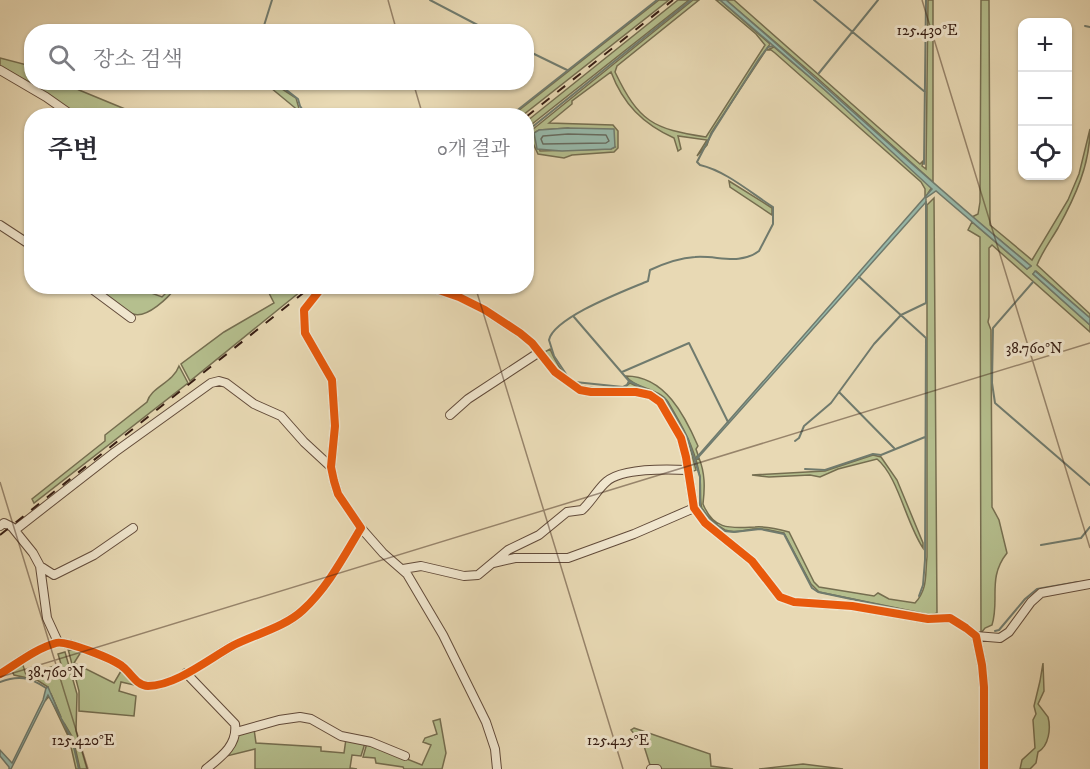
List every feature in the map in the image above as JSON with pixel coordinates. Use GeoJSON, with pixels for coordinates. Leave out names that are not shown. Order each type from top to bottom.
{"type":"FeatureCollection","features":[{"type":"Feature","properties":{"kind":"street"},"geometry":{"type":"LineString","coordinates":[[0,70],[24,84]]}},
{"type":"Feature","properties":{"kind":"street"},"geometry":{"type":"LineString","coordinates":[[34,90],[62,108]]}},
{"type":"Feature","properties":{"kind":"street"},"geometry":{"type":"LineString","coordinates":[[0,225],[24,241]]}},
{"type":"Feature","properties":{"kind":"street"},"geometry":{"type":"LineString","coordinates":[[99,294],[131,318]]}},
{"type":"Feature","properties":{"kind":"street"},"geometry":{"type":"LineString","coordinates":[[317,294],[304,310],[303,321],[305,333],[332,380],[334,426],[331,467],[338,494],[361,528],[383,553],[403,569],[443,635],[486,722],[495,749],[497,769]]}},
{"type":"Feature","properties":{"kind":"street"},"geometry":{"type":"LineString","coordinates":[[450,294],[485,310],[520,333],[555,372],[580,390],[636,392],[650,395],[660,402],[681,438],[694,508],[712,529],[752,561],[780,597],[794,602],[852,606],[928,619],[951,618],[976,636],[1000,638],[1009,632],[1041,592],[1090,584]]}},
{"type":"Feature","properties":{"kind":"street"},"geometry":{"type":"LineString","coordinates":[[450,416],[468,399],[538,353]]}},
{"type":"Feature","properties":{"kind":"street"},"geometry":{"type":"LineString","coordinates":[[15,530],[115,452],[211,383],[219,381],[236,389],[254,404],[281,416],[331,467]]}},
{"type":"Feature","properties":{"kind":"street"},"geometry":{"type":"LineString","coordinates":[[403,569],[421,566],[472,577],[484,572],[508,550],[538,535],[567,512],[582,510],[613,477],[661,468],[688,470]]}},
{"type":"Feature","properties":{"kind":"street"},"geometry":{"type":"LineString","coordinates":[[492,563],[515,558],[568,558],[634,534],[694,508]]}},
{"type":"Feature","properties":{"kind":"street"},"geometry":{"type":"LineString","coordinates":[[0,526],[4,523],[15,530],[40,566],[47,618],[58,642]]}},
{"type":"Feature","properties":{"kind":"street"},"geometry":{"type":"LineString","coordinates":[[40,566],[54,575],[94,555],[133,528]]}},
{"type":"Feature","properties":{"kind":"street"},"geometry":{"type":"LineString","coordinates":[[0,674],[32,653],[58,642],[107,657],[122,666],[145,686],[158,685],[186,673],[234,645],[302,612],[326,583],[361,528]]}},
{"type":"Feature","properties":{"kind":"street"},"geometry":{"type":"LineString","coordinates":[[976,636],[984,687],[984,769]]}},
{"type":"Feature","properties":{"kind":"street"},"geometry":{"type":"LineString","coordinates":[[186,673],[235,724],[236,732],[225,753],[206,769]]}},
{"type":"Feature","properties":{"kind":"street"},"geometry":{"type":"LineString","coordinates":[[236,732],[279,720],[300,717],[311,719],[341,736],[371,742],[405,756]]}},
{"type":"Feature","properties":{"kind":"street"},"geometry":{"type":"LineString","coordinates":[[651,769],[657,769]]}},
{"type":"Feature","properties":{"kind":"green space"},"geometry":{"type":"Polygon","coordinates":[[[659,0],[669,0],[532,108],[522,108],[659,0]]]}},
{"type":"Feature","properties":{"kind":"green space"},"geometry":{"type":"Polygon","coordinates":[[[678,0],[689,0],[534,122],[534,115],[678,0]]]}},
{"type":"Feature","properties":{"kind":"green space"},"geometry":{"type":"Polygon","coordinates":[[[693,0],[699,0],[617,66],[615,72],[640,112],[660,126],[706,137],[765,45],[756,34],[716,0],[720,0],[770,44],[711,133],[707,145],[697,156],[707,140],[678,136],[681,149],[678,151],[674,138],[635,112],[622,94],[611,72],[572,101],[572,104],[549,123],[613,125],[618,131],[618,148],[614,152],[572,155],[564,158],[538,154],[534,145],[534,133],[534,128],[693,0]],[[568,128],[539,130],[534,133],[540,151],[615,147],[568,128]]]}},
{"type":"Feature","properties":{"kind":"green space"},"geometry":{"type":"Polygon","coordinates":[[[726,0],[734,0],[920,164],[923,161],[922,166],[926,169],[928,0],[933,0],[933,182],[816,77],[726,0]]]}},
{"type":"Feature","properties":{"kind":"green space"},"geometry":{"type":"Polygon","coordinates":[[[981,0],[989,0],[990,225],[1032,260],[1068,200],[1079,174],[1090,129],[1087,155],[1076,193],[1037,265],[1090,314],[1090,318],[1036,271],[1033,274],[1090,325],[1090,332],[992,245],[989,248],[988,322],[991,330],[992,507],[999,520],[1007,553],[997,571],[992,625],[981,633],[980,237],[968,230],[972,222],[1027,269],[1031,266],[972,217],[978,214],[980,202],[981,0]]]}},
{"type":"Feature","properties":{"kind":"green space"},"geometry":{"type":"Polygon","coordinates":[[[774,47],[932,187],[925,198],[925,189],[921,182],[775,53],[767,50],[774,47]]]}},
{"type":"Feature","properties":{"kind":"green space"},"geometry":{"type":"Polygon","coordinates":[[[0,58],[24,64],[24,80],[0,66],[0,58]]]}},
{"type":"Feature","properties":{"kind":"green space"},"geometry":{"type":"Polygon","coordinates":[[[41,90],[79,90],[123,108],[67,108],[41,90]]]}},
{"type":"Feature","properties":{"kind":"green space"},"geometry":{"type":"Polygon","coordinates":[[[273,90],[284,90],[296,98],[299,108],[295,108],[273,90]]]}},
{"type":"Feature","properties":{"kind":"green space"},"geometry":{"type":"Polygon","coordinates":[[[729,181],[772,208],[772,215],[730,187],[729,181]]]}},
{"type":"Feature","properties":{"kind":"green space"},"geometry":{"type":"Polygon","coordinates":[[[934,198],[937,613],[931,615],[819,592],[811,584],[784,533],[767,529],[730,531],[716,524],[702,508],[697,462],[668,402],[664,397],[634,383],[626,376],[640,378],[662,390],[687,422],[698,446],[696,458],[699,458],[704,480],[703,504],[712,519],[724,526],[763,527],[789,532],[814,582],[819,587],[874,596],[878,593],[889,599],[915,603],[924,587],[927,557],[927,205],[934,198]]]}},
{"type":"Feature","properties":{"kind":"green space"},"geometry":{"type":"Polygon","coordinates":[[[103,294],[154,294],[162,297],[170,294],[145,313],[139,315],[125,310],[103,294]]]}},
{"type":"Feature","properties":{"kind":"green space"},"geometry":{"type":"Polygon","coordinates":[[[270,294],[297,294],[190,381],[181,364],[224,332],[274,303],[270,294]]]}},
{"type":"Feature","properties":{"kind":"green space"},"geometry":{"type":"Polygon","coordinates":[[[550,349],[563,373],[578,384],[586,387],[623,389],[630,383],[665,400],[688,440],[696,470],[691,472],[681,433],[668,409],[659,400],[635,391],[592,390],[574,385],[558,373],[541,354],[550,349]]]}},
{"type":"Feature","properties":{"kind":"green space"},"geometry":{"type":"Polygon","coordinates":[[[179,366],[188,383],[34,503],[32,499],[105,441],[105,435],[147,402],[153,392],[172,377],[179,366]]]}},
{"type":"Feature","properties":{"kind":"green space"},"geometry":{"type":"Polygon","coordinates":[[[873,455],[881,457],[897,480],[923,548],[891,477],[877,459],[838,469],[820,477],[752,475],[825,471],[873,455]]]}},
{"type":"Feature","properties":{"kind":"green space"},"geometry":{"type":"Polygon","coordinates":[[[68,649],[81,652],[74,663],[114,683],[121,671],[135,683],[134,685],[121,682],[119,691],[136,696],[134,716],[79,711],[79,691],[68,649]]]}},
{"type":"Feature","properties":{"kind":"green space"},"geometry":{"type":"Polygon","coordinates":[[[65,652],[77,694],[76,731],[87,769],[80,769],[73,738],[64,723],[75,750],[79,769],[76,769],[69,738],[48,697],[50,695],[61,717],[48,687],[37,680],[14,675],[11,669],[22,662],[26,675],[61,664],[58,654],[65,652]]]}},
{"type":"Feature","properties":{"kind":"green space"},"geometry":{"type":"Polygon","coordinates":[[[1043,663],[1044,691],[1038,704],[1048,717],[1048,736],[1045,746],[1038,752],[1036,763],[1030,769],[1020,769],[1022,760],[1035,748],[1033,720],[1036,714],[1034,706],[1043,663]]]}},
{"type":"Feature","properties":{"kind":"green space"},"geometry":{"type":"Polygon","coordinates":[[[440,719],[446,753],[442,769],[404,769],[376,763],[375,758],[363,757],[367,743],[422,765],[431,745],[423,742],[425,738],[437,734],[433,721],[440,719]]]}},
{"type":"Feature","properties":{"kind":"green space"},"geometry":{"type":"Polygon","coordinates":[[[634,728],[710,754],[711,766],[733,769],[662,769],[650,765],[644,746],[631,730],[634,728]]]}},
{"type":"Feature","properties":{"kind":"green space"},"geometry":{"type":"Polygon","coordinates":[[[254,729],[256,743],[321,747],[321,751],[344,753],[346,739],[365,743],[361,756],[352,755],[350,768],[357,769],[255,769],[255,749],[227,756],[238,734],[254,729]]]}},
{"type":"Feature","properties":{"kind":"green space"},"geometry":{"type":"Polygon","coordinates":[[[803,764],[843,769],[759,769],[803,764]]]}},
{"type":"Feature","properties":{"kind":"water"},"geometry":{"type":"Polygon","coordinates":[[[720,0],[726,0],[1031,266],[1027,269],[936,191],[926,198],[926,202],[697,459],[932,189],[826,91],[720,0]]]}},
{"type":"Feature","properties":{"kind":"water"},"geometry":{"type":"Polygon","coordinates":[[[614,129],[615,147],[562,151],[537,149],[534,133],[539,130],[614,129]]]}},
{"type":"Feature","properties":{"kind":"water"},"geometry":{"type":"Polygon","coordinates":[[[1035,271],[1090,318],[1090,325],[1033,274],[1035,271]]]}},
{"type":"Feature","properties":{"kind":"water"},"geometry":{"type":"Polygon","coordinates":[[[48,687],[62,720],[48,695],[9,769],[0,756],[0,750],[12,763],[48,687]]]}},
{"type":"Feature","properties":{"kind":"waterway"},"geometry":{"type":"LineString","coordinates":[[264,24],[272,0]]}},
{"type":"Feature","properties":{"kind":"waterway"},"geometry":{"type":"LineString","coordinates":[[430,0],[476,24]]}},
{"type":"Feature","properties":{"kind":"waterway"},"geometry":{"type":"LineString","coordinates":[[520,108],[657,0]]}},
{"type":"Feature","properties":{"kind":"waterway"},"geometry":{"type":"LineString","coordinates":[[534,126],[691,0]]}},
{"type":"Feature","properties":{"kind":"waterway"},"geometry":{"type":"LineString","coordinates":[[814,0],[925,92]]}},
{"type":"Feature","properties":{"kind":"waterway"},"geometry":{"type":"LineString","coordinates":[[819,73],[878,0]]}},
{"type":"Feature","properties":{"kind":"waterway"},"geometry":{"type":"LineString","coordinates":[[924,164],[926,0]]}},
{"type":"Feature","properties":{"kind":"waterway"},"geometry":{"type":"LineString","coordinates":[[1085,26],[1090,27]]}},
{"type":"Feature","properties":{"kind":"waterway"},"geometry":{"type":"LineString","coordinates":[[568,377],[554,356],[549,340],[554,331],[564,322],[592,305],[648,281],[650,270],[666,263],[695,257],[744,258],[759,251],[773,224],[773,207],[729,177],[697,162],[712,133],[759,59],[768,47],[773,46]]}},
{"type":"Feature","properties":{"kind":"waterway"},"geometry":{"type":"LineString","coordinates":[[534,54],[567,70]]}},
{"type":"Feature","properties":{"kind":"waterway"},"geometry":{"type":"LineString","coordinates":[[286,90],[298,99],[301,108]]}},
{"type":"Feature","properties":{"kind":"waterway"},"geometry":{"type":"LineString","coordinates":[[795,441],[799,438],[804,426],[831,403],[874,344],[901,315],[926,303],[926,202]]}},
{"type":"Feature","properties":{"kind":"waterway"},"geometry":{"type":"LineString","coordinates":[[859,277],[926,338],[925,560],[923,585],[919,596]]}},
{"type":"Feature","properties":{"kind":"waterway"},"geometry":{"type":"LineString","coordinates":[[1033,282],[993,328],[992,383],[995,403],[1090,485]]}},
{"type":"Feature","properties":{"kind":"waterway"},"geometry":{"type":"LineString","coordinates":[[574,317],[629,381],[665,399],[688,439],[700,477],[700,507],[710,520],[724,531],[760,529],[784,534],[812,588],[818,592],[922,614]]}},
{"type":"Feature","properties":{"kind":"waterway"},"geometry":{"type":"LineString","coordinates":[[622,372],[689,343],[728,422]]}},
{"type":"Feature","properties":{"kind":"waterway"},"geometry":{"type":"LineString","coordinates":[[575,382],[623,387],[629,381]]}},
{"type":"Feature","properties":{"kind":"waterway"},"geometry":{"type":"LineString","coordinates":[[839,392],[894,448]]}},
{"type":"Feature","properties":{"kind":"waterway"},"geometry":{"type":"LineString","coordinates":[[805,469],[825,470],[873,454],[881,455],[925,437]]}},
{"type":"Feature","properties":{"kind":"waterway"},"geometry":{"type":"LineString","coordinates":[[1041,545],[1081,538],[1090,527]]}},
{"type":"Feature","properties":{"kind":"waterway"},"geometry":{"type":"LineString","coordinates":[[995,631],[999,630],[1025,599],[1037,589],[1078,582]]}},
{"type":"Feature","properties":{"kind":"waterway"},"geometry":{"type":"LineString","coordinates":[[0,682],[13,678],[24,678],[35,681],[46,688]]}},
{"type":"Feature","properties":{"kind":"waterway"},"geometry":{"type":"LineString","coordinates":[[62,720],[72,739],[79,769]]}},
{"type":"Feature","properties":{"kind":"railway"},"geometry":{"type":"LineString","coordinates":[[534,111],[673,0]]}},
{"type":"Feature","properties":{"kind":"railway"},"geometry":{"type":"LineString","coordinates":[[0,535],[302,294]]}},
{"type":"Feature","properties":{"kind":"cycle path"},"geometry":{"type":"LineString","coordinates":[[0,674],[41,649],[61,643],[110,659],[123,667],[137,682],[148,686],[159,685],[181,676],[234,645],[288,621],[312,601],[335,571],[361,528],[338,494],[334,481],[331,467],[335,426],[332,380],[305,333],[304,310],[317,294]]}},
{"type":"Feature","properties":{"kind":"cycle path"},"geometry":{"type":"LineString","coordinates":[[450,294],[485,310],[520,333],[532,343],[555,372],[580,390],[636,392],[650,395],[660,402],[681,438],[694,508],[705,523],[752,561],[780,597],[794,602],[852,606],[928,619],[950,618],[976,636],[984,687],[984,769]]}}]}
